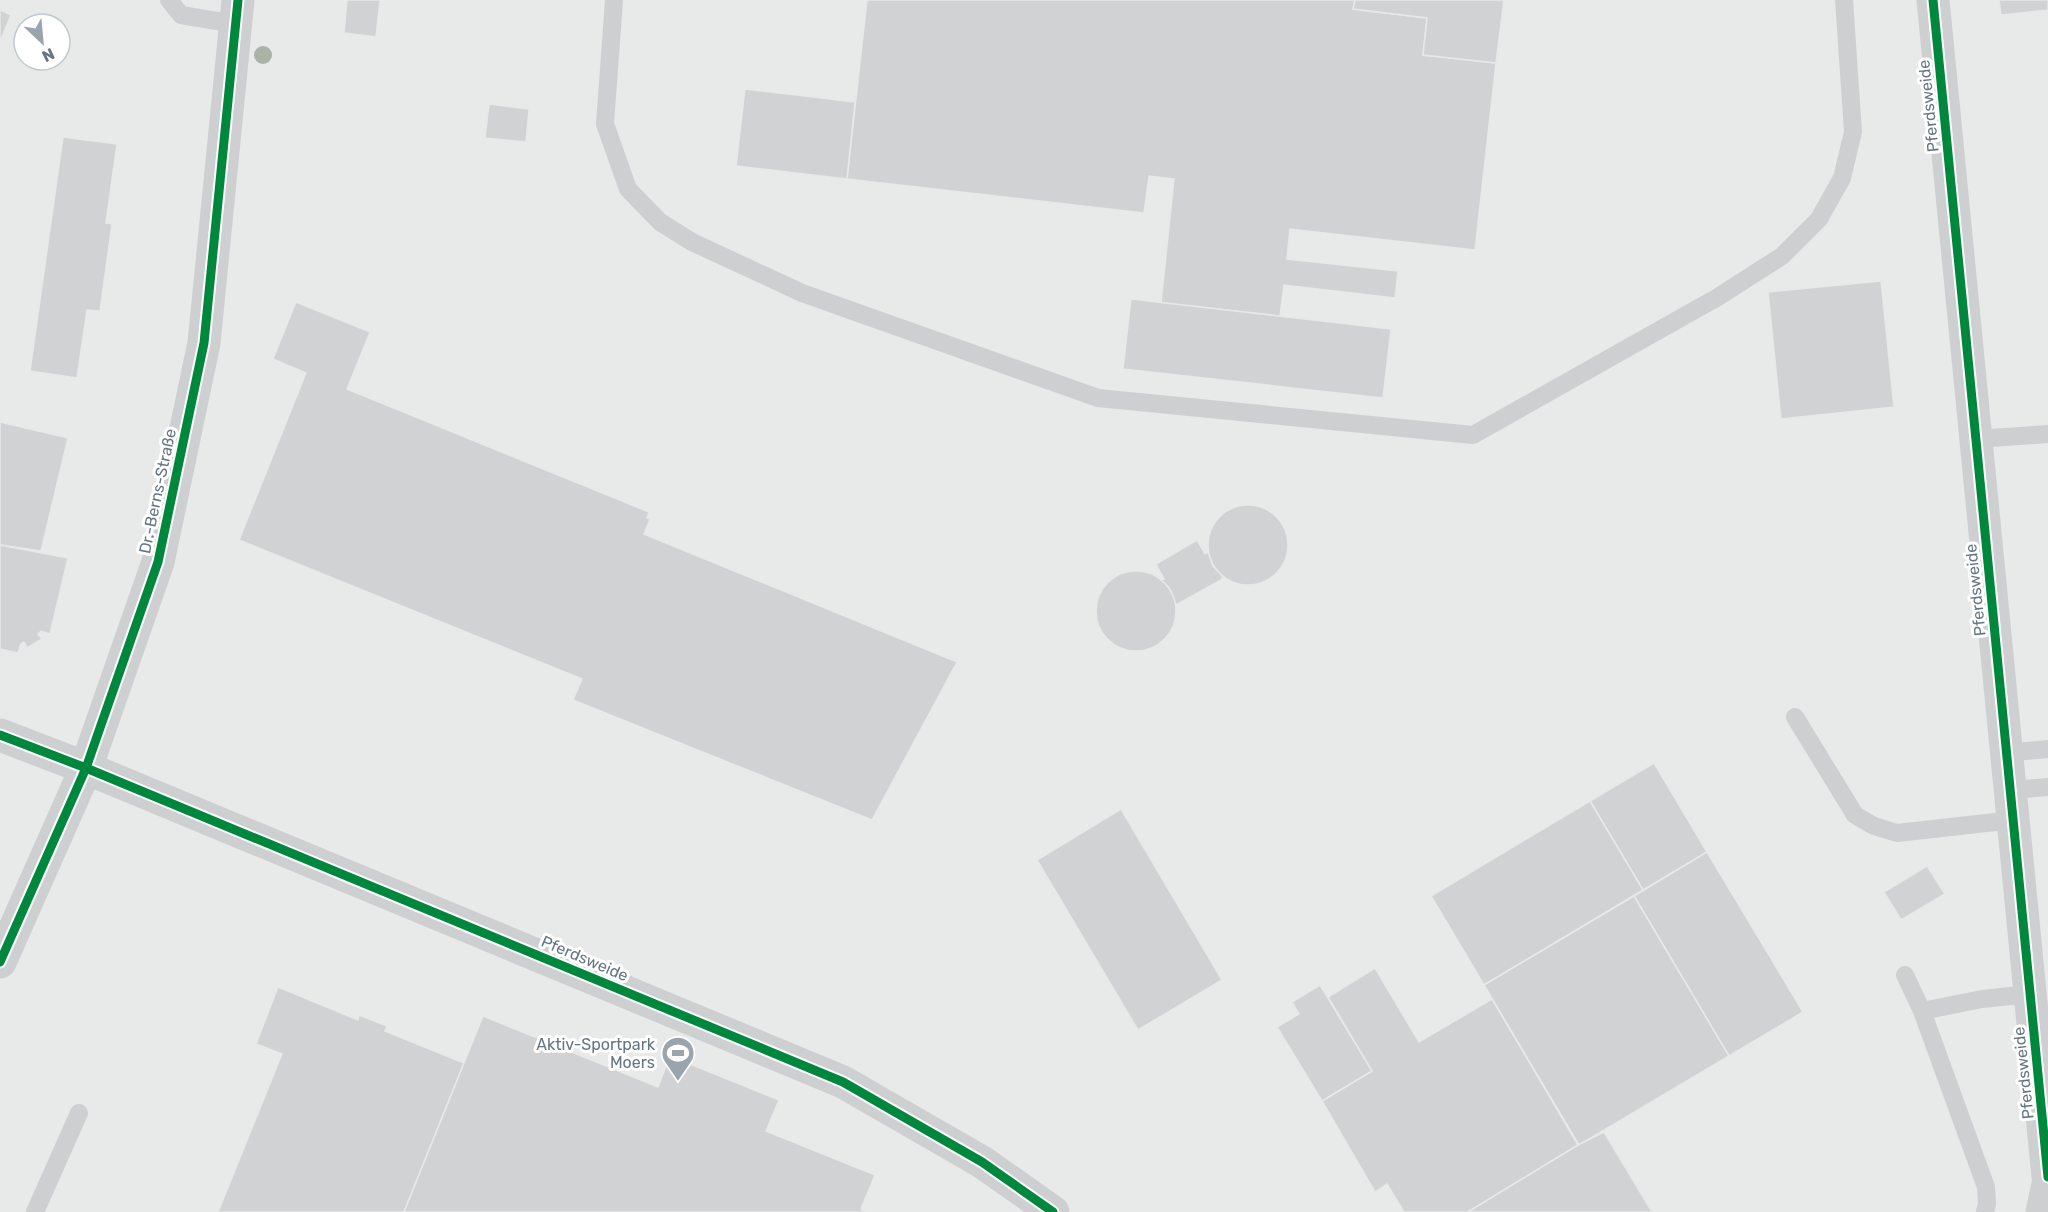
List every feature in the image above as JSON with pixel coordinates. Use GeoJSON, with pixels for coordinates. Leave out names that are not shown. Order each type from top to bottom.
{"type":"FeatureCollection","features":[{"type":"Feature","properties":{"kind":"street","name":"Pferdsweide"},"geometry":{"type":"LineString","coordinates":[[1933,0],[2048,1177]]}},
{"type":"Feature","properties":{"kind":"street","name":"Dr.-Berns-Straße"},"geometry":{"type":"LineString","coordinates":[[0,962],[86,768],[158,562],[204,343],[237,12]]}},
{"type":"Feature","properties":{"kind":"street","name":"Pferdsweide"},"geometry":{"type":"LineString","coordinates":[[0,735],[86,768],[843,1082],[982,1162],[1053,1212]]}},
{"type":"Feature","properties":{"kind":"street"},"geometry":{"type":"LineString","coordinates":[[2042,1212],[2048,1184]]}},
{"type":"Feature","properties":{"kind":"lane"},"geometry":{"type":"LineString","coordinates":[[169,0],[181,15],[237,12]]}},
{"type":"Feature","properties":{"kind":"lane"},"geometry":{"type":"LineString","coordinates":[[614,0],[605,124],[628,189],[660,222],[692,243],[802,293],[1098,398],[1473,435],[1718,297],[1782,256],[1819,219],[1842,178],[1853,132],[1844,0]]}},
{"type":"Feature","properties":{"kind":"lane"},"geometry":{"type":"LineString","coordinates":[[1976,439],[2048,434]]}},
{"type":"Feature","properties":{"kind":"lane"},"geometry":{"type":"LineString","coordinates":[[1795,717],[1855,815],[1874,826],[1897,832],[2012,805],[2048,787]]}},
{"type":"Feature","properties":{"kind":"lane"},"geometry":{"type":"LineString","coordinates":[[2006,753],[2048,749]]}},
{"type":"Feature","properties":{"kind":"lane"},"geometry":{"type":"LineString","coordinates":[[1905,975],[1922,1011],[1986,1187],[1985,1212]]}},
{"type":"Feature","properties":{"kind":"lane"},"geometry":{"type":"LineString","coordinates":[[1922,1011],[1982,999],[2030,994]]}},
{"type":"Feature","properties":{"kind":"lane"},"geometry":{"type":"LineString","coordinates":[[35,1212],[79,1113]]}},
{"type":"Feature","properties":{"kind":"shaded area"},"geometry":{"type":"Polygon","coordinates":[[[0,0],[2048,0],[2048,1212],[0,1212],[0,0]]]}},
{"type":"Feature","properties":{"kind":"building"},"geometry":{"type":"Polygon","coordinates":[[[347,0],[380,0],[376,37],[344,33],[347,0]]]}},
{"type":"Feature","properties":{"kind":"building"},"geometry":{"type":"Polygon","coordinates":[[[867,0],[1355,0],[1353,9],[1427,18],[1423,55],[1496,63],[1475,250],[1290,229],[1287,259],[1398,271],[1395,298],[1284,285],[1280,316],[1161,303],[1174,179],[1149,176],[1144,213],[847,179],[867,0]]]}},
{"type":"Feature","properties":{"kind":"building"},"geometry":{"type":"Polygon","coordinates":[[[1355,0],[1504,0],[1496,63],[1423,55],[1427,18],[1353,9],[1355,0]]]}},
{"type":"Feature","properties":{"kind":"building"},"geometry":{"type":"Polygon","coordinates":[[[1999,0],[2048,0],[2048,10],[2001,15],[1999,0]]]}},
{"type":"Feature","properties":{"kind":"building"},"geometry":{"type":"Polygon","coordinates":[[[0,10],[11,15],[0,42],[0,10]]]}},
{"type":"Feature","properties":{"kind":"building"},"geometry":{"type":"Polygon","coordinates":[[[745,89],[855,102],[847,179],[736,166],[745,89]]]}},
{"type":"Feature","properties":{"kind":"building"},"geometry":{"type":"Polygon","coordinates":[[[489,104],[529,109],[526,142],[485,138],[489,104]]]}},
{"type":"Feature","properties":{"kind":"building"},"geometry":{"type":"Polygon","coordinates":[[[63,137],[117,144],[106,223],[112,224],[100,311],[87,310],[77,378],[30,371],[63,137]]]}},
{"type":"Feature","properties":{"kind":"building"},"geometry":{"type":"Polygon","coordinates":[[[1881,281],[1894,407],[1781,419],[1768,292],[1881,281]]]}},
{"type":"Feature","properties":{"kind":"building"},"geometry":{"type":"Polygon","coordinates":[[[1131,299],[1391,329],[1383,398],[1123,369],[1131,299]]]}},
{"type":"Feature","properties":{"kind":"building"},"geometry":{"type":"Polygon","coordinates":[[[296,302],[370,332],[347,389],[649,512],[647,518],[650,519],[644,534],[957,662],[872,820],[573,700],[582,679],[239,540],[306,373],[273,359],[296,302]]]}},
{"type":"Feature","properties":{"kind":"building"},"geometry":{"type":"Polygon","coordinates":[[[0,422],[68,438],[41,551],[0,545],[0,422]]]}},
{"type":"Feature","properties":{"kind":"building"},"geometry":{"type":"Polygon","coordinates":[[[1240,505],[1256,505],[1277,516],[1288,537],[1288,553],[1277,574],[1256,585],[1240,585],[1226,579],[1214,567],[1208,553],[1208,537],[1214,523],[1226,511],[1240,505]]]}},
{"type":"Feature","properties":{"kind":"building"},"geometry":{"type":"Polygon","coordinates":[[[1197,540],[1205,554],[1208,552],[1213,566],[1223,577],[1176,605],[1169,588],[1161,580],[1164,579],[1156,564],[1197,540]]]}},
{"type":"Feature","properties":{"kind":"building"},"geometry":{"type":"Polygon","coordinates":[[[0,545],[68,558],[50,634],[41,631],[38,634],[42,639],[27,648],[24,642],[18,653],[0,649],[0,545]]]}},
{"type":"Feature","properties":{"kind":"building"},"geometry":{"type":"Polygon","coordinates":[[[1128,571],[1144,571],[1165,582],[1176,603],[1176,619],[1165,640],[1144,651],[1128,651],[1114,645],[1102,633],[1096,619],[1096,603],[1102,589],[1114,577],[1128,571]]]}},
{"type":"Feature","properties":{"kind":"building"},"geometry":{"type":"Polygon","coordinates":[[[1654,763],[1707,852],[1643,890],[1590,801],[1654,763]]]}},
{"type":"Feature","properties":{"kind":"building"},"geometry":{"type":"Polygon","coordinates":[[[1590,801],[1643,890],[1484,985],[1431,896],[1590,801]]]}},
{"type":"Feature","properties":{"kind":"building"},"geometry":{"type":"Polygon","coordinates":[[[1121,809],[1222,980],[1138,1030],[1037,860],[1121,809]]]}},
{"type":"Feature","properties":{"kind":"building"},"geometry":{"type":"Polygon","coordinates":[[[1707,852],[1803,1012],[1729,1056],[1634,896],[1707,852]]]}},
{"type":"Feature","properties":{"kind":"building"},"geometry":{"type":"Polygon","coordinates":[[[1927,866],[1945,894],[1901,920],[1884,892],[1927,866]]]}},
{"type":"Feature","properties":{"kind":"building"},"geometry":{"type":"Polygon","coordinates":[[[1634,896],[1729,1056],[1579,1145],[1484,985],[1634,896]]]}},
{"type":"Feature","properties":{"kind":"building"},"geometry":{"type":"Polygon","coordinates":[[[1375,968],[1419,1042],[1492,999],[1578,1145],[1468,1212],[1404,1212],[1387,1184],[1375,1192],[1322,1101],[1372,1071],[1328,997],[1375,968]]]}},
{"type":"Feature","properties":{"kind":"building"},"geometry":{"type":"Polygon","coordinates":[[[1320,985],[1372,1071],[1322,1101],[1277,1027],[1299,1014],[1292,1002],[1320,985]]]}},
{"type":"Feature","properties":{"kind":"building"},"geometry":{"type":"Polygon","coordinates":[[[278,987],[358,1020],[359,1015],[387,1026],[385,1031],[464,1063],[404,1212],[218,1212],[282,1054],[256,1044],[278,987]]]}},
{"type":"Feature","properties":{"kind":"building"},"geometry":{"type":"Polygon","coordinates":[[[483,1016],[658,1087],[670,1056],[779,1100],[766,1131],[875,1175],[861,1209],[866,1212],[404,1212],[483,1016]]]}},
{"type":"Feature","properties":{"kind":"building"},"geometry":{"type":"Polygon","coordinates":[[[1604,1132],[1652,1212],[1468,1212],[1578,1145],[1604,1132]]]}},
{"type":"Feature","properties":{"kind":"cycle path"},"geometry":{"type":"LineString","coordinates":[[0,962],[86,768],[158,562],[204,343],[238,0]]}},
{"type":"Feature","properties":{"kind":"cycle path"},"geometry":{"type":"LineString","coordinates":[[1933,0],[2048,1177]]}},
{"type":"Feature","properties":{"kind":"cycle path"},"geometry":{"type":"LineString","coordinates":[[0,735],[86,768],[843,1082],[982,1162],[1053,1212]]}},
{"type":"Feature","properties":{"kind":"place","name":"Aktiv-Sportpark Moers"},"geometry":{"type":"Point","coordinates":[678,1082]}}]}
